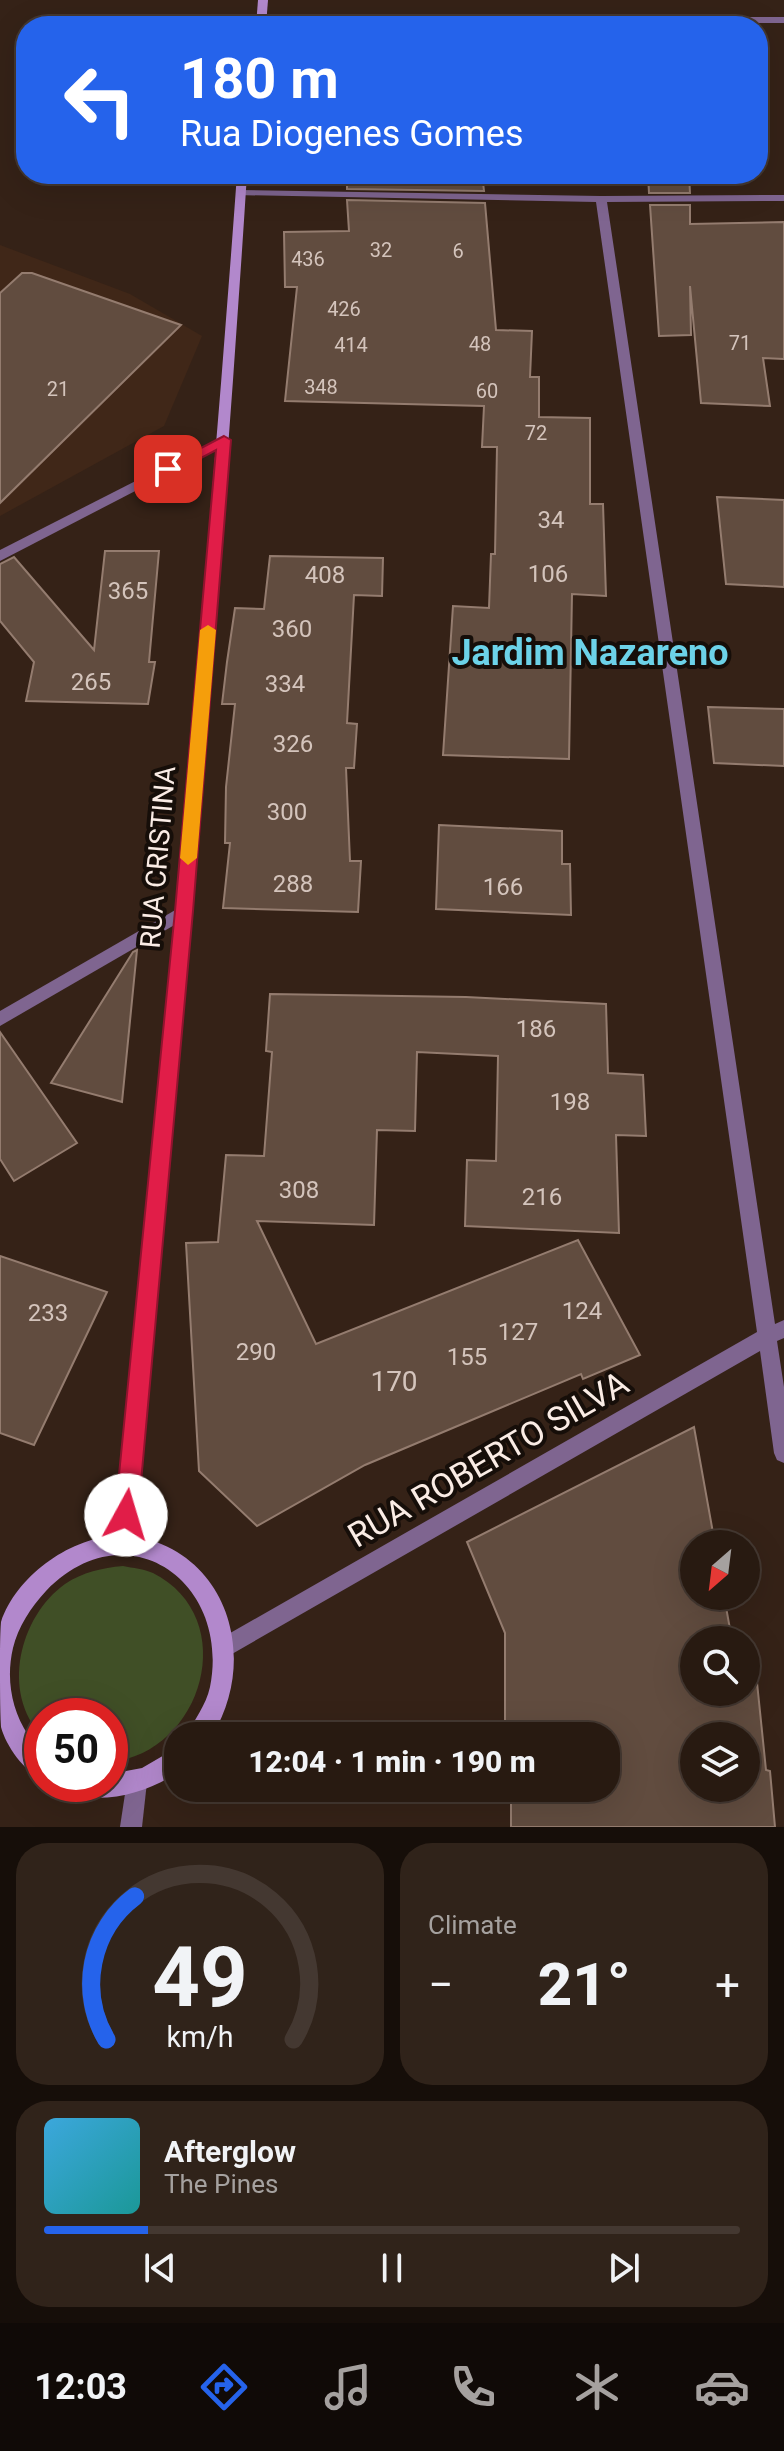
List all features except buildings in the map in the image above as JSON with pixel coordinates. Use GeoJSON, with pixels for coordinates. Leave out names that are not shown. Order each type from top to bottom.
{"type":"FeatureCollection","features":[{"type":"Feature","properties":{"kind":"main road","name":"RUA CRISTINA"},"geometry":{"type":"LineString","coordinates":[[123,1545],[184,911],[224,440],[241,184]]}},
{"type":"Feature","properties":{"kind":"main road"},"geometry":{"type":"LineString","coordinates":[[0,1685],[3,1648],[19,1607],[38,1585],[83,1553],[123,1545],[161,1553],[193,1574],[216,1607],[225,1647],[221,1689],[205,1722]]}},
{"type":"Feature","properties":{"kind":"main road"},"geometry":{"type":"LineString","coordinates":[[0,1694],[8,1723],[24,1751]]}},
{"type":"Feature","properties":{"kind":"main road"},"geometry":{"type":"LineString","coordinates":[[128,1783],[164,1766]]}},
{"type":"Feature","properties":{"kind":"street"},"geometry":{"type":"LineString","coordinates":[[240,193],[601,199],[784,198]]}},
{"type":"Feature","properties":{"kind":"street"},"geometry":{"type":"LineString","coordinates":[[601,199],[775,1332],[784,1453]]}},
{"type":"Feature","properties":{"kind":"street"},"geometry":{"type":"LineString","coordinates":[[0,556],[224,440]]}},
{"type":"Feature","properties":{"kind":"street"},"geometry":{"type":"LineString","coordinates":[[0,1019],[184,911]]}},
{"type":"Feature","properties":{"kind":"street","name":"RUA ROBERTO SILVA"},"geometry":{"type":"LineString","coordinates":[[225,1647],[775,1332]]}},
{"type":"Feature","properties":{"kind":"street"},"geometry":{"type":"LineString","coordinates":[[131,1827],[136,1782]]}},
{"type":"Feature","properties":{"kind":"shaded area"},"geometry":{"type":"Polygon","coordinates":[[[0,245],[130,294],[202,336],[164,426],[0,516],[0,245]]]}},
{"type":"Feature","properties":{"kind":"green space"},"geometry":{"type":"Polygon","coordinates":[[[123,1566],[153,1573],[181,1594],[197,1620],[203,1650],[200,1681],[188,1710],[178,1722],[164,1722],[164,1738],[142,1753],[128,1757],[128,1698],[24,1698],[24,1704],[22,1699],[19,1678],[21,1656],[36,1616],[49,1598],[65,1584],[100,1569],[123,1566]]]}},
{"type":"Feature","properties":{"kind":"slow traffic"},"geometry":{"type":"LineString","coordinates":[[188,858],[208,630]]}},
{"type":"Feature","properties":{"kind":"district","name":"Jardim Nazareno"},"geometry":{"type":"Point","coordinates":[590,653]}},
{"type":"Feature","properties":{"kind":"route"},"geometry":{"type":"LineString","coordinates":[[126,1515],[184,911],[224,440],[168,469]]}}]}
